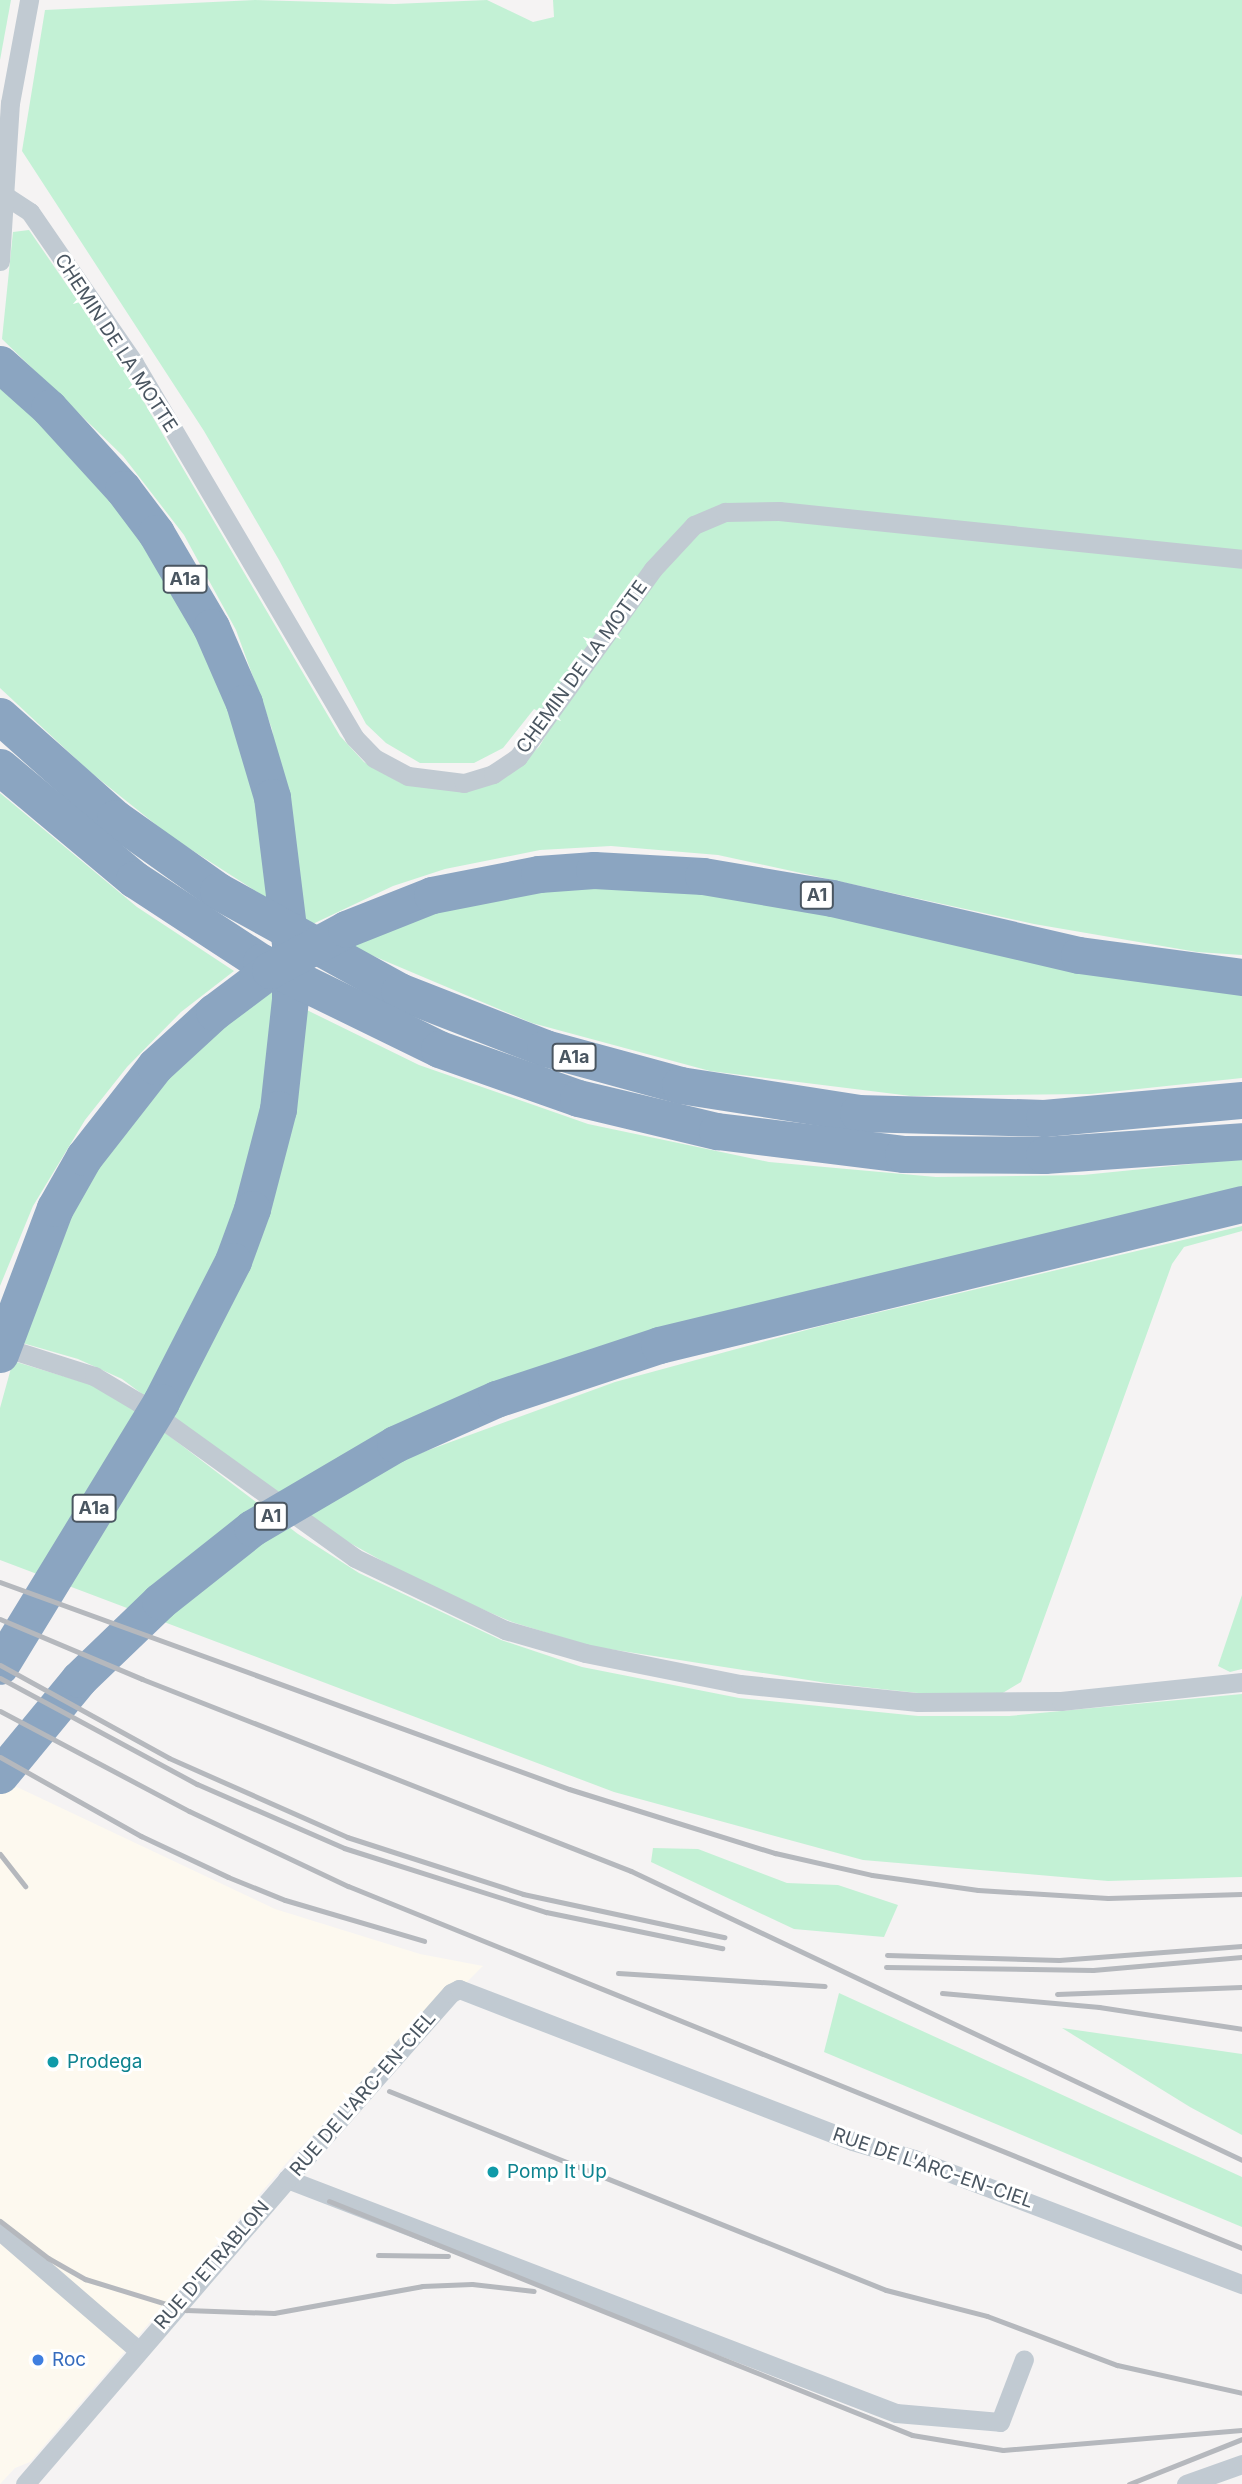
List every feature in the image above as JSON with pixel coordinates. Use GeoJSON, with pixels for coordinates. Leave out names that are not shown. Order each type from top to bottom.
{"type":"FeatureCollection","features":[{"type":"Feature","properties":{"kind":"highway","name":"A1a"},"geometry":{"type":"LineString","coordinates":[[0,365],[36,396],[123,489],[185,579],[237,685],[272,797],[286,888],[290,999],[278,1109],[252,1209],[190,1350],[0,1666]]}},
{"type":"Feature","properties":{"kind":"highway","name":"A1a"},"geometry":{"type":"LineString","coordinates":[[0,716],[116,818],[239,904],[399,991],[545,1048],[691,1088],[858,1113],[1044,1118],[1242,1100]]}},
{"type":"Feature","properties":{"kind":"highway","name":"A1a"},"geometry":{"type":"LineString","coordinates":[[0,767],[134,879],[261,962],[383,1025],[491,1069],[578,1098],[717,1131],[903,1154],[1044,1155],[1242,1141]]}},
{"type":"Feature","properties":{"kind":"highway","name":"A1"},"geometry":{"type":"LineString","coordinates":[[0,1354],[19,1295],[55,1208],[84,1157],[155,1066],[214,1012],[308,948],[391,910],[485,882],[539,874],[594,870],[676,873],[832,898],[1079,955],[1242,977]]}},
{"type":"Feature","properties":{"kind":"highway","name":"A1"},"geometry":{"type":"LineString","coordinates":[[0,1775],[43,1720],[118,1638],[252,1528],[395,1444],[496,1399],[612,1359],[762,1318],[1242,1204]]}},
{"type":"Feature","properties":{"kind":"street"},"geometry":{"type":"LineString","coordinates":[[0,261],[10,103],[29,0]]}},
{"type":"Feature","properties":{"kind":"street","name":"CHEMIN DE LA MOTTE"},"geometry":{"type":"LineString","coordinates":[[4,195],[30,212],[134,363],[354,737],[374,758],[408,776],[464,783],[493,774],[518,757],[653,569],[694,525],[725,512],[779,511],[1242,559]]}},
{"type":"Feature","properties":{"kind":"street"},"geometry":{"type":"LineString","coordinates":[[0,1346],[94,1376],[138,1402],[355,1558],[505,1630],[585,1653],[740,1684],[918,1702],[1061,1701],[1242,1682]]}},
{"type":"Feature","properties":{"kind":"street","name":"RUE DE L'ARC-EN-CIEL"},"geometry":{"type":"LineString","coordinates":[[1024,2359],[1000,2421],[897,2413],[287,2179],[459,1989],[852,2141],[1044,2207],[1242,2284]]}},
{"type":"Feature","properties":{"kind":"street","name":"RUE D'ETRABLON"},"geometry":{"type":"LineString","coordinates":[[25,2484],[287,2179]]}},
{"type":"Feature","properties":{"kind":"street"},"geometry":{"type":"LineString","coordinates":[[0,2231],[138,2350]]}},
{"type":"Feature","properties":{"kind":"street"},"geometry":{"type":"LineString","coordinates":[[1186,2484],[1242,2463]]}},
{"type":"Feature","properties":{"kind":"shaded area"},"geometry":{"type":"Polygon","coordinates":[[[0,1779],[275,1909],[420,1954],[483,1966],[295,2153],[30,2462],[15,2468],[0,2484],[0,1779]]]}},
{"type":"Feature","properties":{"kind":"green space"},"geometry":{"type":"Polygon","coordinates":[[[0,0],[11,0],[0,60],[0,0]]]}},
{"type":"Feature","properties":{"kind":"green space"},"geometry":{"type":"Polygon","coordinates":[[[255,0],[394,4],[487,0],[533,22],[554,17],[553,0],[1242,0],[1242,955],[1197,952],[1034,924],[718,855],[611,846],[540,850],[445,869],[393,886],[300,930],[272,729],[236,630],[184,535],[123,456],[2,339],[13,232],[29,230],[124,368],[340,736],[364,762],[401,783],[467,792],[502,779],[539,747],[555,720],[534,709],[503,748],[474,763],[420,763],[386,743],[366,724],[279,560],[204,431],[22,151],[45,10],[255,0]]]}},
{"type":"Feature","properties":{"kind":"green space"},"geometry":{"type":"Polygon","coordinates":[[[0,382],[85,462],[168,574],[225,692],[257,803],[276,904],[170,836],[89,771],[0,688],[0,382]]]}},
{"type":"Feature","properties":{"kind":"green space"},"geometry":{"type":"Polygon","coordinates":[[[0,793],[137,907],[234,971],[181,1012],[127,1067],[85,1120],[33,1206],[0,1286],[0,793]]]}},
{"type":"Feature","properties":{"kind":"green space"},"geometry":{"type":"Polygon","coordinates":[[[634,885],[723,892],[1242,990],[1242,1078],[1091,1094],[911,1096],[710,1071],[532,1023],[345,944],[422,915],[547,888],[634,885]]]}},
{"type":"Feature","properties":{"kind":"green space"},"geometry":{"type":"Polygon","coordinates":[[[266,990],[419,1065],[588,1124],[769,1162],[936,1177],[1083,1175],[1242,1159],[1242,1190],[823,1287],[277,1494],[122,1379],[78,1359],[19,1342],[52,1250],[94,1169],[154,1087],[266,990]]]}},
{"type":"Feature","properties":{"kind":"green space"},"geometry":{"type":"Polygon","coordinates":[[[1242,1226],[1242,1231],[1184,1247],[1172,1264],[1021,1682],[1001,1694],[918,1693],[827,1683],[590,1646],[512,1622],[422,1583],[303,1517],[407,1458],[615,1382],[821,1326],[1242,1226]]]}},
{"type":"Feature","properties":{"kind":"green space"},"geometry":{"type":"Polygon","coordinates":[[[13,1361],[89,1384],[130,1406],[298,1534],[359,1573],[501,1640],[582,1667],[739,1698],[918,1716],[1009,1716],[1242,1694],[1242,1877],[1108,1881],[863,1860],[614,1792],[0,1560],[0,1408],[13,1361]]]}},
{"type":"Feature","properties":{"kind":"green space"},"geometry":{"type":"Polygon","coordinates":[[[1242,1595],[1242,1669],[1230,1672],[1218,1666],[1242,1595]]]}},
{"type":"Feature","properties":{"kind":"green space"},"geometry":{"type":"Polygon","coordinates":[[[653,1848],[698,1849],[787,1883],[838,1885],[898,1905],[884,1937],[794,1929],[651,1862],[653,1848]]]}},
{"type":"Feature","properties":{"kind":"green space"},"geometry":{"type":"Polygon","coordinates":[[[839,1993],[1242,2177],[1242,2227],[824,2052],[839,1993]]]}},
{"type":"Feature","properties":{"kind":"green space"},"geometry":{"type":"Polygon","coordinates":[[[1062,2028],[1242,2054],[1242,2135],[1190,2107],[1062,2028]]]}},
{"type":"Feature","properties":{"kind":"railway"},"geometry":{"type":"LineString","coordinates":[[0,1582],[569,1789],[775,1853],[872,1875],[978,1890],[1108,1898],[1242,1894]]}},
{"type":"Feature","properties":{"kind":"railway"},"geometry":{"type":"LineString","coordinates":[[0,1619],[142,1679],[631,1871],[1242,2160]]}},
{"type":"Feature","properties":{"kind":"railway"},"geometry":{"type":"LineString","coordinates":[[0,1665],[169,1758],[347,1837],[523,1894],[724,1937]]}},
{"type":"Feature","properties":{"kind":"railway"},"geometry":{"type":"LineString","coordinates":[[0,1678],[197,1784],[344,1848],[546,1912],[722,1948]]}},
{"type":"Feature","properties":{"kind":"railway"},"geometry":{"type":"LineString","coordinates":[[0,1711],[189,1811],[348,1886],[1242,2248]]}},
{"type":"Feature","properties":{"kind":"railway"},"geometry":{"type":"LineString","coordinates":[[0,1757],[141,1836],[228,1877],[285,1900],[424,1941]]}},
{"type":"Feature","properties":{"kind":"railway"},"geometry":{"type":"LineString","coordinates":[[0,1854],[25,1886]]}},
{"type":"Feature","properties":{"kind":"railway"},"geometry":{"type":"LineString","coordinates":[[887,1955],[1059,1960],[1242,1946]]}},
{"type":"Feature","properties":{"kind":"railway"},"geometry":{"type":"LineString","coordinates":[[886,1967],[1093,1970],[1242,1957]]}},
{"type":"Feature","properties":{"kind":"railway"},"geometry":{"type":"LineString","coordinates":[[618,1973],[825,1986]]}},
{"type":"Feature","properties":{"kind":"railway"},"geometry":{"type":"LineString","coordinates":[[1057,1994],[1242,1987]]}},
{"type":"Feature","properties":{"kind":"railway"},"geometry":{"type":"LineString","coordinates":[[942,1993],[1099,2007],[1242,2029]]}},
{"type":"Feature","properties":{"kind":"railway"},"geometry":{"type":"LineString","coordinates":[[389,2091],[886,2290],[987,2316],[1117,2365],[1242,2393]]}},
{"type":"Feature","properties":{"kind":"railway"},"geometry":{"type":"LineString","coordinates":[[329,2201],[912,2435],[1003,2450],[1242,2430]]}},
{"type":"Feature","properties":{"kind":"railway"},"geometry":{"type":"LineString","coordinates":[[0,2221],[48,2258],[85,2279],[186,2310],[274,2313],[422,2286],[472,2284],[534,2291]]}},
{"type":"Feature","properties":{"kind":"railway"},"geometry":{"type":"LineString","coordinates":[[378,2255],[448,2256]]}},
{"type":"Feature","properties":{"kind":"railway"},"geometry":{"type":"LineString","coordinates":[[1129,2484],[1242,2439]]}},
{"type":"Feature","properties":{"kind":"place","name":"Prodega"},"geometry":{"type":"Point","coordinates":[53,2062]}},
{"type":"Feature","properties":{"kind":"place","name":"Pomp It Up"},"geometry":{"type":"Point","coordinates":[493,2172]}},
{"type":"Feature","properties":{"kind":"place","name":"Roc"},"geometry":{"type":"Point","coordinates":[38,2360]}}]}
